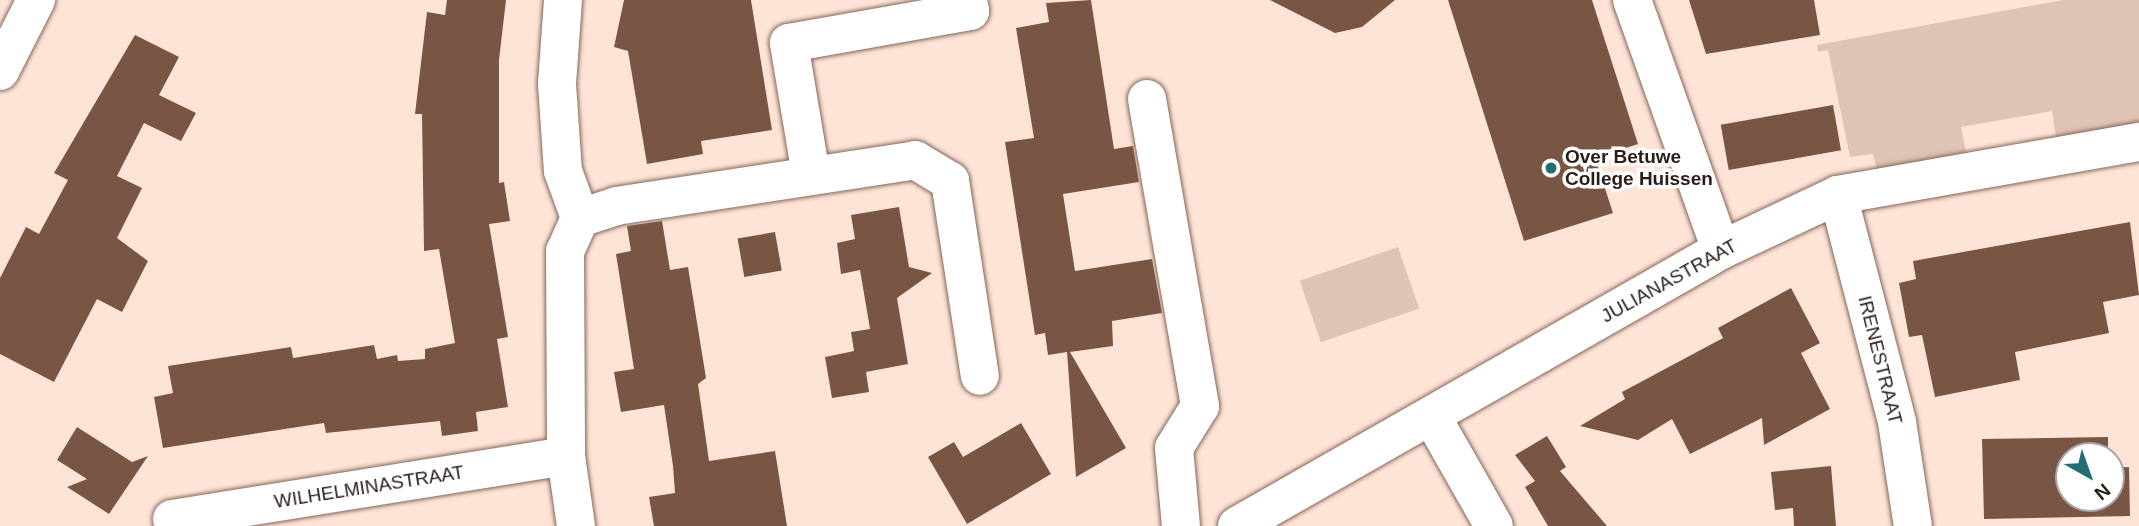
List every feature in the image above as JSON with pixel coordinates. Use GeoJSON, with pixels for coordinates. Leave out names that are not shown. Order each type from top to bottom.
{"type":"FeatureCollection","features":[{"type":"Feature","properties":{"kind":"street"},"geometry":{"type":"LineString","coordinates":[[0,71],[36,0]]}},
{"type":"Feature","properties":{"kind":"street"},"geometry":{"type":"LineString","coordinates":[[563,0],[557,84],[564,171],[580,218],[565,251],[566,456],[576,526]]}},
{"type":"Feature","properties":{"kind":"street"},"geometry":{"type":"LineString","coordinates":[[811,175],[789,43],[970,11],[968,0]]}},
{"type":"Feature","properties":{"kind":"street"},"geometry":{"type":"LineString","coordinates":[[1632,0],[1721,250]]}},
{"type":"Feature","properties":{"kind":"street"},"geometry":{"type":"LineString","coordinates":[[1147,99],[1200,406],[1174,448],[1181,526]]}},
{"type":"Feature","properties":{"kind":"street","name":"JULIANASTRAAT"},"geometry":{"type":"LineString","coordinates":[[1237,526],[1721,250],[1838,195],[2139,142]]}},
{"type":"Feature","properties":{"kind":"street"},"geometry":{"type":"LineString","coordinates":[[580,218],[811,175],[915,160],[950,181],[980,376]]}},
{"type":"Feature","properties":{"kind":"street","name":"IRENESTRAAT"},"geometry":{"type":"LineString","coordinates":[[1838,195],[1898,422],[1913,526]]}},
{"type":"Feature","properties":{"kind":"street"},"geometry":{"type":"LineString","coordinates":[[1432,417],[1494,526]]}},
{"type":"Feature","properties":{"kind":"street","name":"WILHELMINASTRAAT"},"geometry":{"type":"LineString","coordinates":[[172,519],[566,456]]}},
{"type":"Feature","properties":{"kind":"shaded area"},"geometry":{"type":"Polygon","coordinates":[[[2063,0],[2139,0],[2139,130],[2057,144],[2052,111],[1961,127],[1968,161],[1878,175],[1873,154],[1850,157],[1828,50],[1818,52],[1817,45],[2063,0]]]}},
{"type":"Feature","properties":{"kind":"shaded area"},"geometry":{"type":"Polygon","coordinates":[[[1398,247],[1419,308],[1321,342],[1300,281],[1398,247]]]}},
{"type":"Feature","properties":{"kind":"building"},"geometry":{"type":"Polygon","coordinates":[[[447,0],[506,0],[499,60],[499,183],[504,182],[510,221],[489,224],[508,337],[497,339],[508,407],[476,412],[478,431],[442,436],[440,421],[326,433],[324,423],[163,448],[154,397],[173,393],[168,366],[291,347],[293,358],[374,345],[377,359],[397,355],[398,361],[425,359],[425,349],[455,343],[439,249],[424,251],[422,114],[415,114],[427,12],[445,15],[447,0]]]}},
{"type":"Feature","properties":{"kind":"building"},"geometry":{"type":"Polygon","coordinates":[[[624,0],[751,0],[772,130],[701,141],[703,154],[647,164],[628,51],[614,47],[624,0]]]}},
{"type":"Feature","properties":{"kind":"building"},"geometry":{"type":"Polygon","coordinates":[[[1091,0],[1114,149],[1133,146],[1139,182],[1063,194],[1075,271],[1152,259],[1162,313],[1112,321],[1113,346],[1070,352],[1126,448],[1076,477],[1067,352],[1048,355],[1045,333],[1035,335],[1005,142],[1034,138],[1016,28],[1049,22],[1046,3],[1091,0]]]}},
{"type":"Feature","properties":{"kind":"building"},"geometry":{"type":"Polygon","coordinates":[[[1270,0],[1395,0],[1362,27],[1335,33],[1270,0]]]}},
{"type":"Feature","properties":{"kind":"building"},"geometry":{"type":"Polygon","coordinates":[[[1448,0],[1592,0],[1638,144],[1595,158],[1613,213],[1524,241],[1448,0]]]}},
{"type":"Feature","properties":{"kind":"building"},"geometry":{"type":"Polygon","coordinates":[[[1689,0],[1814,0],[1820,35],[1706,54],[1689,0]]]}},
{"type":"Feature","properties":{"kind":"building"},"geometry":{"type":"Polygon","coordinates":[[[135,35],[179,57],[159,95],[196,113],[181,141],[144,123],[117,176],[142,188],[117,238],[148,261],[122,312],[97,299],[54,382],[0,354],[0,278],[26,227],[39,234],[68,180],[54,173],[135,35]]]}},
{"type":"Feature","properties":{"kind":"building"},"geometry":{"type":"Polygon","coordinates":[[[1833,105],[1841,150],[1729,170],[1721,125],[1833,105]]]}},
{"type":"Feature","properties":{"kind":"building"},"geometry":{"type":"Polygon","coordinates":[[[899,207],[909,267],[932,273],[897,298],[908,364],[866,372],[869,392],[832,398],[825,357],[854,351],[851,332],[870,329],[860,270],[841,274],[837,243],[855,239],[851,215],[899,207]]]}},
{"type":"Feature","properties":{"kind":"building"},"geometry":{"type":"Polygon","coordinates":[[[662,221],[670,270],[688,267],[706,378],[698,384],[709,461],[775,451],[787,526],[654,526],[649,497],[675,493],[673,466],[664,405],[621,412],[614,372],[634,369],[616,254],[631,251],[627,226],[662,221]]]}},
{"type":"Feature","properties":{"kind":"building"},"geometry":{"type":"Polygon","coordinates":[[[2130,222],[2139,295],[2103,302],[2109,333],[2015,352],[2020,380],[1935,397],[1922,335],[1909,337],[1899,283],[1916,279],[1913,261],[2130,222]]]}},
{"type":"Feature","properties":{"kind":"building"},"geometry":{"type":"Polygon","coordinates":[[[775,232],[782,270],[744,277],[738,239],[775,232]]]}},
{"type":"Feature","properties":{"kind":"building"},"geometry":{"type":"Polygon","coordinates":[[[1791,288],[1820,343],[1801,353],[1830,409],[1764,445],[1762,418],[1690,454],[1672,419],[1638,440],[1580,426],[1625,399],[1622,392],[1723,338],[1718,328],[1791,288]]]}},
{"type":"Feature","properties":{"kind":"building"},"geometry":{"type":"Polygon","coordinates":[[[1021,423],[1051,474],[967,524],[928,457],[954,442],[963,457],[1021,423]]]}},
{"type":"Feature","properties":{"kind":"building"},"geometry":{"type":"Polygon","coordinates":[[[77,427],[132,462],[148,456],[109,514],[67,487],[87,479],[57,460],[77,427]]]}},
{"type":"Feature","properties":{"kind":"building"},"geometry":{"type":"Polygon","coordinates":[[[1547,436],[1566,467],[1560,471],[1607,526],[1548,526],[1525,487],[1535,481],[1515,455],[1547,436]]]}},
{"type":"Feature","properties":{"kind":"building"},"geometry":{"type":"Polygon","coordinates":[[[2108,437],[2108,442],[2055,442],[2055,512],[2125,512],[2125,467],[2129,467],[2130,516],[1984,519],[1982,439],[2108,437]]]}},
{"type":"Feature","properties":{"kind":"building"},"geometry":{"type":"Polygon","coordinates":[[[1831,466],[1836,526],[1794,526],[1793,508],[1775,510],[1771,472],[1831,466]]]}},
{"type":"Feature","properties":{"kind":"place","name":"Over Betuwe College Huissen"},"geometry":{"type":"Point","coordinates":[1551,168]}}]}
